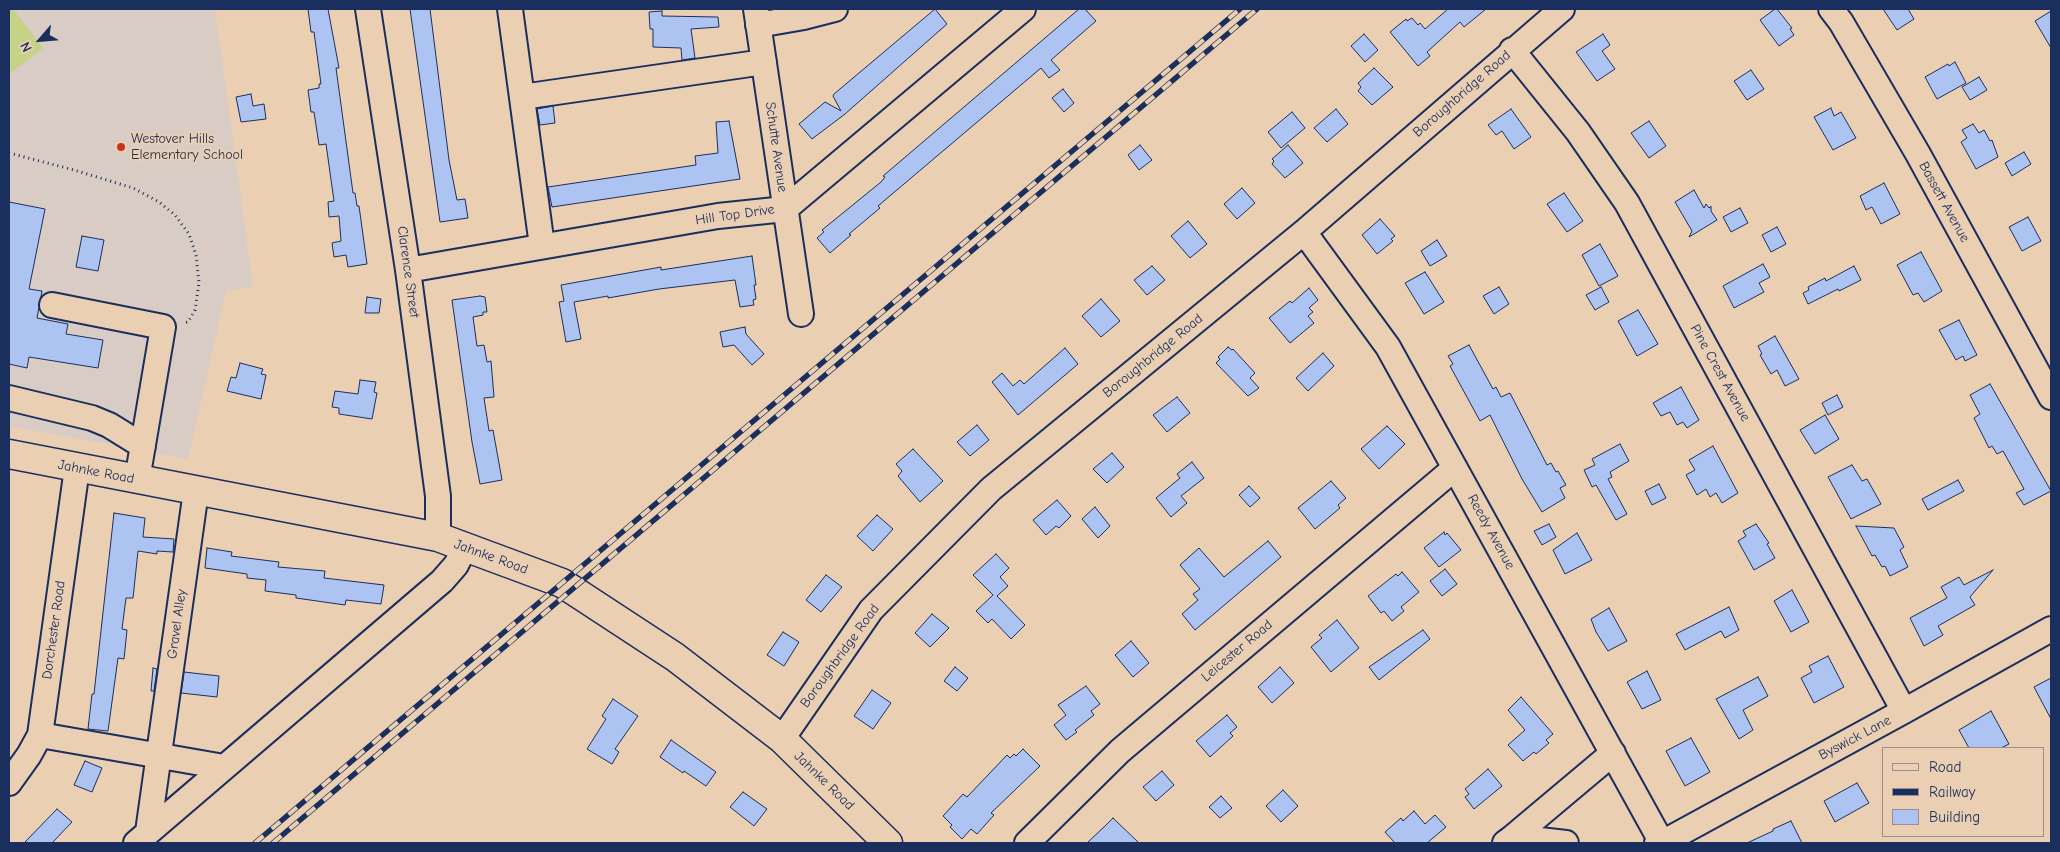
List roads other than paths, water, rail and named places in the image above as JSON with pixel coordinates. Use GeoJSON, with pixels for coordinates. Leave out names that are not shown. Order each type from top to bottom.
{"type":"FeatureCollection","features":[{"type":"Feature","properties":{"kind":"main road","name":"Jahnke Road"},"geometry":{"type":"LineString","coordinates":[[9,454],[438,537],[562,583],[675,657],[782,739],[888,843]]}},
{"type":"Feature","properties":{"kind":"street","name":"Clarence Street"},"geometry":{"type":"LineString","coordinates":[[368,9],[408,270],[438,496],[438,537]]}},
{"type":"Feature","properties":{"kind":"street"},"geometry":{"type":"LineString","coordinates":[[510,9],[542,246]]}},
{"type":"Feature","properties":{"kind":"street"},"geometry":{"type":"LineString","coordinates":[[757,17],[804,17],[835,9]]}},
{"type":"Feature","properties":{"kind":"street","name":"Hill Top Drive"},"geometry":{"type":"LineString","coordinates":[[408,270],[718,216],[785,209],[1023,9]]}},
{"type":"Feature","properties":{"kind":"street","name":"Boroughbridge Road"},"geometry":{"type":"LineString","coordinates":[[782,739],[871,610],[991,489],[1304,232],[1512,50],[1562,9]]}},
{"type":"Feature","properties":{"kind":"street","name":"Bassett Avenue"},"geometry":{"type":"LineString","coordinates":[[1831,9],[1841,22],[1918,154],[2051,397]]}},
{"type":"Feature","properties":{"kind":"street","name":"Schutte Avenue"},"geometry":{"type":"LineString","coordinates":[[757,17],[801,314]]}},
{"type":"Feature","properties":{"kind":"street","name":"Pine Crest Avenue"},"geometry":{"type":"LineString","coordinates":[[1512,50],[1578,132],[1627,203],[1904,711]]}},
{"type":"Feature","properties":{"kind":"street"},"geometry":{"type":"LineString","coordinates":[[522,97],[764,62]]}},
{"type":"Feature","properties":{"kind":"street","name":"Reedy Avenue"},"geometry":{"type":"LineString","coordinates":[[1304,232],[1388,347],[1662,843]]}},
{"type":"Feature","properties":{"kind":"street"},"geometry":{"type":"LineString","coordinates":[[52,305],[163,327],[137,480]]}},
{"type":"Feature","properties":{"kind":"street"},"geometry":{"type":"LineString","coordinates":[[9,398],[110,424],[143,446]]}},
{"type":"Feature","properties":{"kind":"street","name":"Dorchester Road"},"geometry":{"type":"LineString","coordinates":[[9,783],[29,755],[40,735],[77,468]]}},
{"type":"Feature","properties":{"kind":"street","name":"Leicester Road"},"geometry":{"type":"LineString","coordinates":[[1027,843],[1120,751],[1455,468]]}},
{"type":"Feature","properties":{"kind":"street","name":"Gravel Alley"},"geometry":{"type":"LineString","coordinates":[[142,838],[159,756],[196,491]]}},
{"type":"Feature","properties":{"kind":"street"},"geometry":{"type":"LineString","coordinates":[[142,838],[442,581],[456,565],[465,547]]}},
{"type":"Feature","properties":{"kind":"street","name":"Byswick Lane"},"geometry":{"type":"LineString","coordinates":[[1657,843],[1662,843],[2051,629]]}},
{"type":"Feature","properties":{"kind":"street"},"geometry":{"type":"LineString","coordinates":[[40,735],[224,767]]}},
{"type":"Feature","properties":{"kind":"street"},"geometry":{"type":"LineString","coordinates":[[1509,840],[1613,753]]}},
{"type":"Feature","properties":{"kind":"street"},"geometry":{"type":"LineString","coordinates":[[1509,840],[1566,843]]}},
{"type":"Feature","properties":{"kind":"railway"},"geometry":{"type":"LineString","coordinates":[[255,843],[1240,9]]}},
{"type":"Feature","properties":{"kind":"railway"},"geometry":{"type":"LineString","coordinates":[[273,843],[1257,9]]}},
{"type":"Feature","properties":{"kind":"place","name":"Westover Hills Elementary School"},"geometry":{"type":"Point","coordinates":[121,147]}}]}
